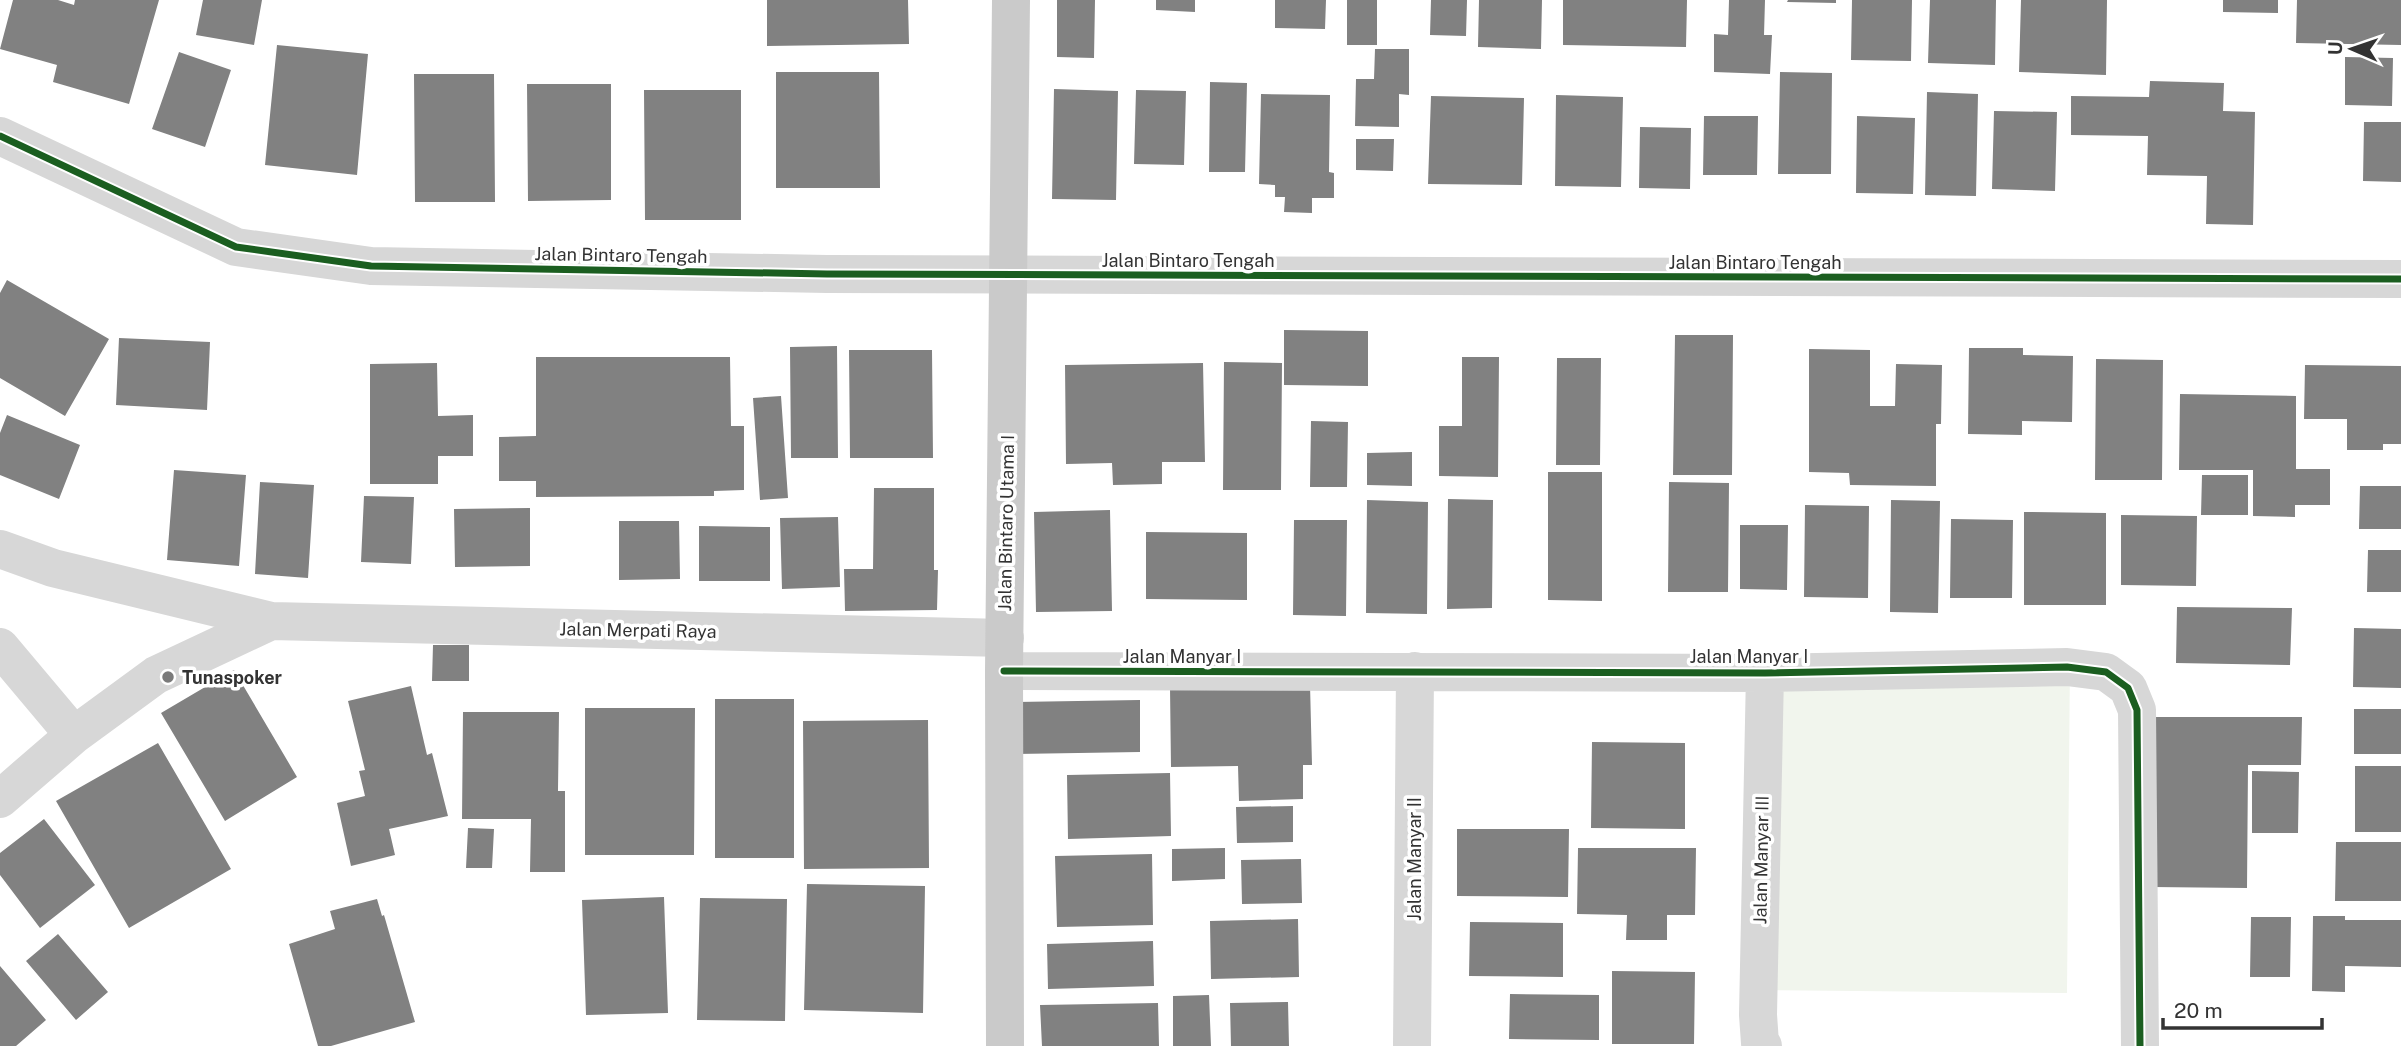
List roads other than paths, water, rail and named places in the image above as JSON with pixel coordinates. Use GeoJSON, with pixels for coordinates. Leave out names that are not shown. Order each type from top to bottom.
{"type":"FeatureCollection","features":[{"type":"Feature","properties":{"kind":"main road","name":"Jalan Bintaro Utama I"},"geometry":{"type":"LineString","coordinates":[[1005,1046],[1004,655],[1011,0]]}},
{"type":"Feature","properties":{"kind":"street","name":"Jalan Bintaro Tengah"},"geometry":{"type":"LineString","coordinates":[[0,136],[236,247],[371,266],[1009,275],[2401,279]]}},
{"type":"Feature","properties":{"kind":"street","name":"Jalan Merpati Raya"},"geometry":{"type":"LineString","coordinates":[[0,549],[53,568],[271,621],[1004,655]]}},
{"type":"Feature","properties":{"kind":"street","name":"Jalan Merpati Raya"},"geometry":{"type":"LineString","coordinates":[[0,799],[74,735],[156,675],[271,621]]}},
{"type":"Feature","properties":{"kind":"street"},"geometry":{"type":"LineString","coordinates":[[0,647],[74,735]]}},
{"type":"Feature","properties":{"kind":"street","name":"Jalan Manyar I"},"geometry":{"type":"LineString","coordinates":[[1004,655],[1415,671],[1765,673],[2067,667],[2106,672],[2128,688],[2137,710],[2140,1046]]}},
{"type":"Feature","properties":{"kind":"street","name":"Jalan Manyar II"},"geometry":{"type":"LineString","coordinates":[[1412,1046],[1415,671]]}},
{"type":"Feature","properties":{"kind":"street","name":"Jalan Manyar III"},"geometry":{"type":"LineString","coordinates":[[1763,1046],[1760,1043],[1758,1015],[1765,673]]}},
{"type":"Feature","properties":{"kind":"place","name":"Tunaspoker"},"geometry":{"type":"Point","coordinates":[168,677]}}]}
